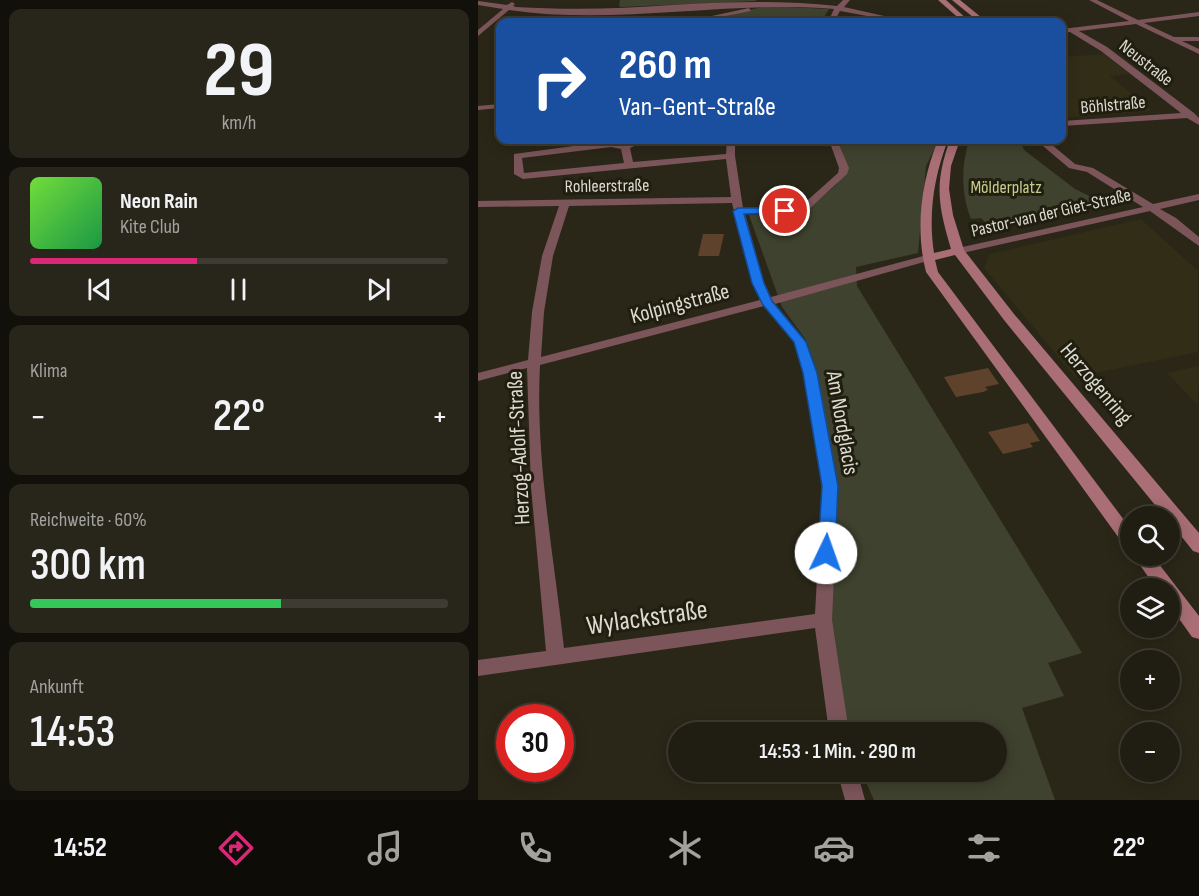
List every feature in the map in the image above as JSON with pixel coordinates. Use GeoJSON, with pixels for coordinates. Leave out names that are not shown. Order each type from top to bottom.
{"type":"FeatureCollection","features":[{"type":"Feature","properties":{"kind":"main road"},"geometry":{"type":"LineString","coordinates":[[942,0],[961,18]]}},
{"type":"Feature","properties":{"kind":"main road"},"geometry":{"type":"LineString","coordinates":[[956,0],[978,18]]}},
{"type":"Feature","properties":{"kind":"main road"},"geometry":{"type":"LineString","coordinates":[[941,144],[933,165],[928,202],[927,258],[932,272],[1120,526]]}},
{"type":"Feature","properties":{"kind":"main road"},"geometry":{"type":"LineString","coordinates":[[927,258],[958,251],[947,215],[944,189],[946,166],[954,144]]}},
{"type":"Feature","properties":{"kind":"main road","name":"Herzogenring"},"geometry":{"type":"LineString","coordinates":[[958,251],[1009,317],[1198,546]]}},
{"type":"Feature","properties":{"kind":"main road"},"geometry":{"type":"LineString","coordinates":[[1180,606],[1198,631]]}},
{"type":"Feature","properties":{"kind":"street"},"geometry":{"type":"LineString","coordinates":[[497,18],[516,0]]}},
{"type":"Feature","properties":{"kind":"street"},"geometry":{"type":"LineString","coordinates":[[833,18],[847,0]]}},
{"type":"Feature","properties":{"kind":"street"},"geometry":{"type":"LineString","coordinates":[[1092,0],[1198,52]]}},
{"type":"Feature","properties":{"kind":"street"},"geometry":{"type":"LineString","coordinates":[[478,3],[508,9],[578,10],[800,3],[886,18]]}},
{"type":"Feature","properties":{"kind":"street"},"geometry":{"type":"LineString","coordinates":[[707,18],[751,9],[757,3]]}},
{"type":"Feature","properties":{"kind":"street"},"geometry":{"type":"LineString","coordinates":[[573,18],[578,10]]}},
{"type":"Feature","properties":{"kind":"street"},"geometry":{"type":"LineString","coordinates":[[1066,31],[1198,14]]}},
{"type":"Feature","properties":{"kind":"street"},"geometry":{"type":"LineString","coordinates":[[478,34],[496,19]]}},
{"type":"Feature","properties":{"kind":"street","name":"Neustraße"},"geometry":{"type":"LineString","coordinates":[[1072,30],[1104,49],[1198,123]]}},
{"type":"Feature","properties":{"kind":"street"},"geometry":{"type":"LineString","coordinates":[[1173,39],[1198,39]]}},
{"type":"Feature","properties":{"kind":"street"},"geometry":{"type":"LineString","coordinates":[[478,108],[496,106]]}},
{"type":"Feature","properties":{"kind":"street","name":"Böhlstraße"},"geometry":{"type":"LineString","coordinates":[[1066,126],[1198,114]]}},
{"type":"Feature","properties":{"kind":"street"},"geometry":{"type":"LineString","coordinates":[[633,144],[625,147],[611,144],[517,156],[519,174],[532,177],[730,156]]}},
{"type":"Feature","properties":{"kind":"street","name":"Am Nordglacis"},"geometry":{"type":"LineString","coordinates":[[731,144],[730,156],[737,206],[758,283],[767,302],[800,342],[810,373],[820,423],[830,486],[823,620],[838,722]]}},
{"type":"Feature","properties":{"kind":"street","name":"Rohleerstraße"},"geometry":{"type":"LineString","coordinates":[[478,204],[737,206],[802,210],[842,174],[844,168],[835,144]]}},
{"type":"Feature","properties":{"kind":"street"},"geometry":{"type":"LineString","coordinates":[[1046,144],[1072,166],[1090,170],[1172,220],[1198,243]]}},
{"type":"Feature","properties":{"kind":"street"},"geometry":{"type":"LineString","coordinates":[[625,147],[630,165]]}},
{"type":"Feature","properties":{"kind":"street","name":"Pastor-van der Giet-Straße"},"geometry":{"type":"LineString","coordinates":[[958,251],[1198,197]]}},
{"type":"Feature","properties":{"kind":"street","name":"Herzog-Adolf-Straße"},"geometry":{"type":"LineString","coordinates":[[556,658],[536,450],[534,363],[538,304],[551,236],[565,203]]}},
{"type":"Feature","properties":{"kind":"street","name":"Kolpingstraße"},"geometry":{"type":"LineString","coordinates":[[478,377],[927,258]]}},
{"type":"Feature","properties":{"kind":"street","name":"Wylackstraße"},"geometry":{"type":"LineString","coordinates":[[478,668],[823,620]]}},
{"type":"Feature","properties":{"kind":"street"},"geometry":{"type":"LineString","coordinates":[[850,782],[855,800]]}},
{"type":"Feature","properties":{"kind":"shaded area"},"geometry":{"type":"Polygon","coordinates":[[[1105,54],[1130,74],[1110,76],[1152,111],[1066,118],[1066,57],[1105,54]]]}},
{"type":"Feature","properties":{"kind":"shaded area"},"geometry":{"type":"Polygon","coordinates":[[[1141,219],[1198,271],[1198,352],[1075,377],[984,268],[990,254],[1141,219]]]}},
{"type":"Feature","properties":{"kind":"shaded area"},"geometry":{"type":"Polygon","coordinates":[[[1199,366],[1198,405],[1167,373],[1199,366]]]}},
{"type":"Feature","properties":{"kind":"green space"},"geometry":{"type":"Polygon","coordinates":[[[620,0],[756,1],[622,7],[619,6],[620,0]]]}},
{"type":"Feature","properties":{"kind":"green space"},"geometry":{"type":"Polygon","coordinates":[[[768,6],[829,9],[824,17],[710,18],[768,6]]]}},
{"type":"Feature","properties":{"kind":"green space"},"geometry":{"type":"Polygon","coordinates":[[[838,144],[937,144],[926,166],[918,253],[856,267],[857,286],[1082,653],[1048,663],[1064,696],[1022,708],[1055,800],[874,800],[866,782],[1007,782],[1007,722],[846,722],[831,619],[838,486],[814,363],[806,340],[782,307],[749,215],[804,213],[836,185],[847,168],[838,144]]]}},
{"type":"Feature","properties":{"kind":"green space","name":"Mölderplatz"},"geometry":{"type":"Polygon","coordinates":[[[968,144],[1023,144],[1024,150],[1075,189],[1106,204],[993,230],[981,218],[971,219],[965,199],[963,180],[968,144]]]}},
{"type":"Feature","properties":{"kind":"building"},"geometry":{"type":"Polygon","coordinates":[[[703,234],[724,234],[719,256],[698,256],[703,234]]]}},
{"type":"Feature","properties":{"kind":"building"},"geometry":{"type":"Polygon","coordinates":[[[988,368],[999,384],[985,387],[988,390],[983,392],[956,397],[944,377],[988,368]]]}},
{"type":"Feature","properties":{"kind":"building"},"geometry":{"type":"Polygon","coordinates":[[[1028,423],[1040,441],[1030,443],[1033,447],[1003,454],[988,432],[1028,423]]]}},
{"type":"Feature","properties":{"kind":"route"},"geometry":{"type":"LineString","coordinates":[[785,211],[738,211],[758,283],[767,302],[800,342],[810,373],[830,486],[826,553]]}}]}
